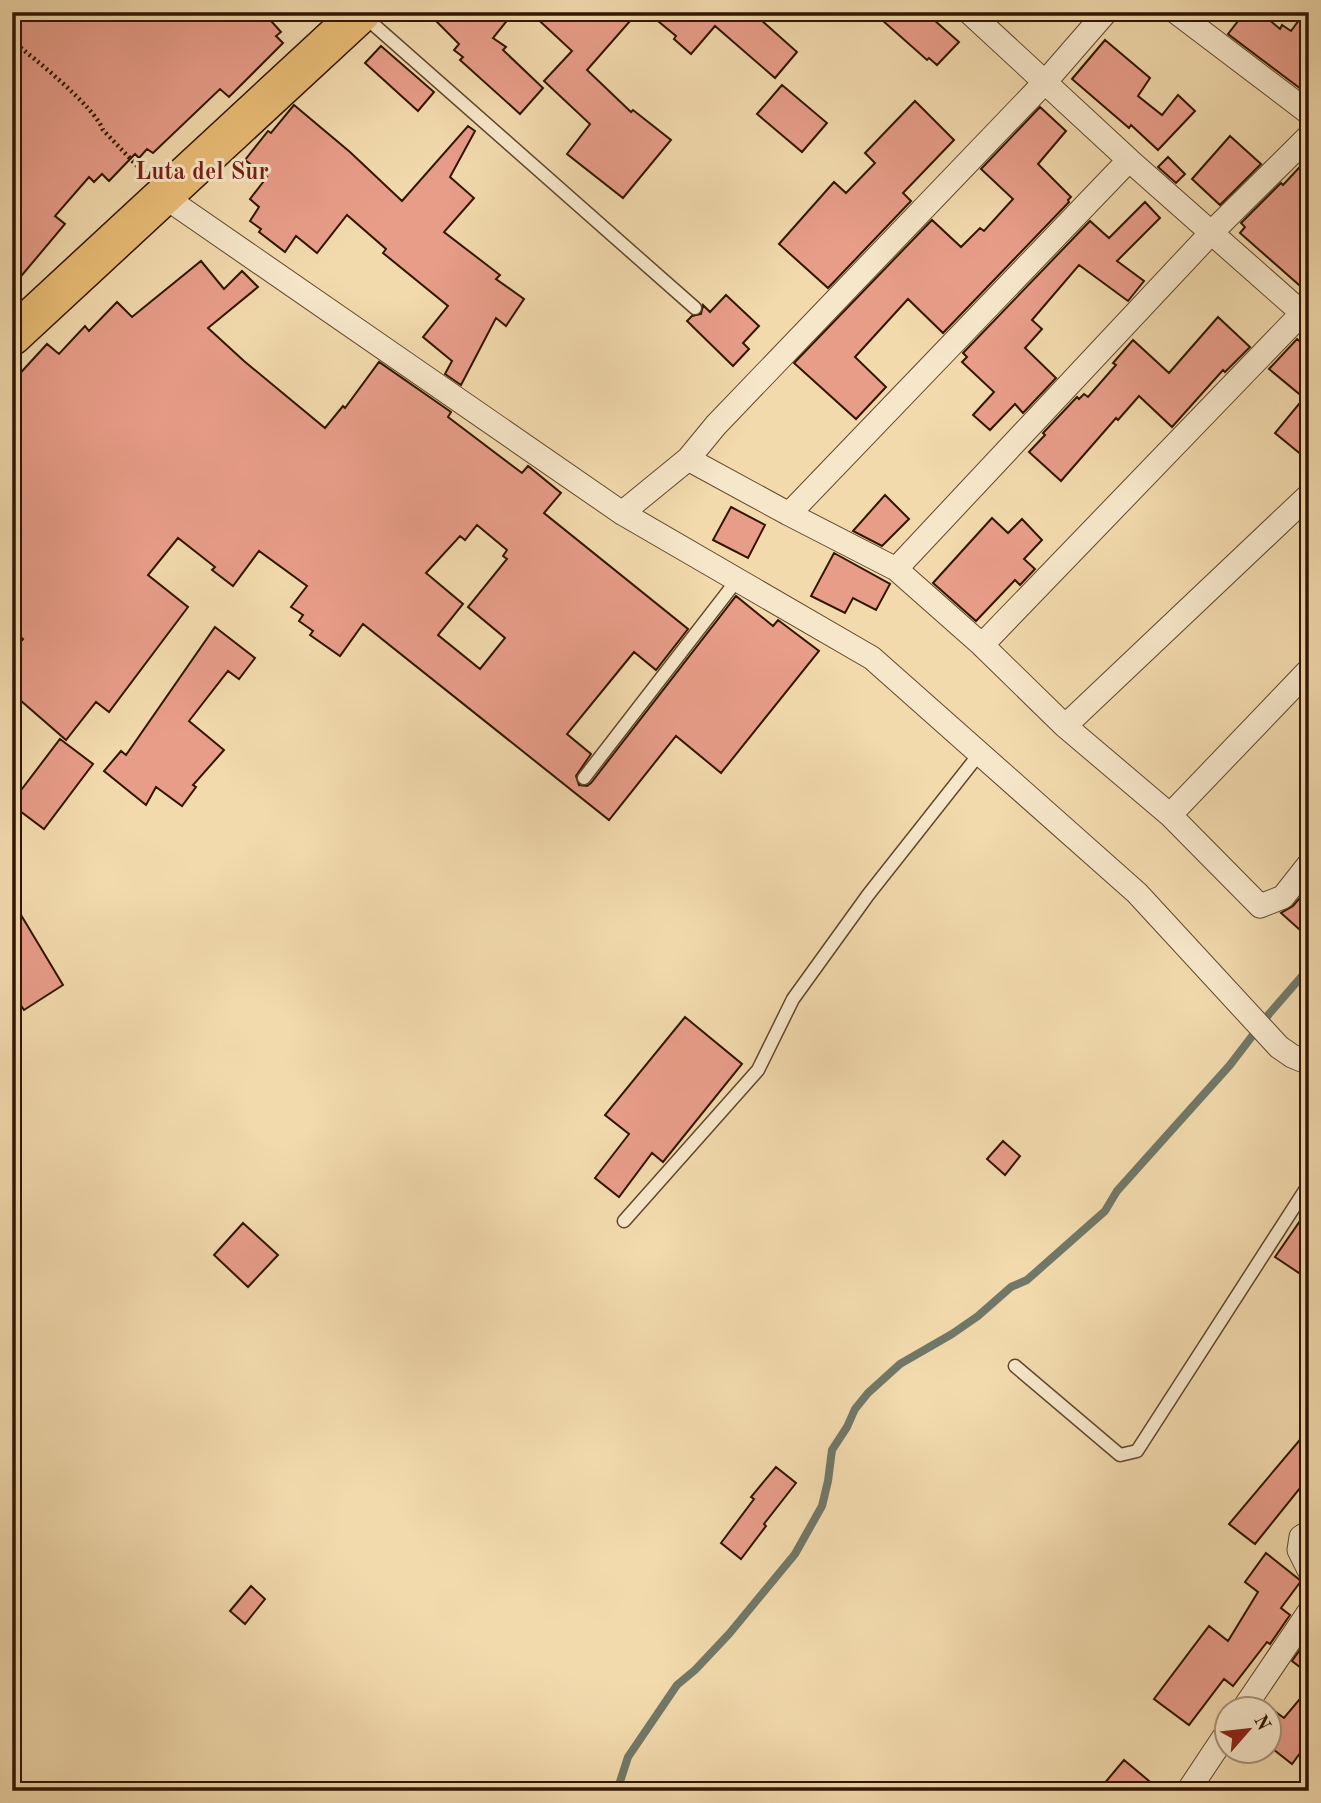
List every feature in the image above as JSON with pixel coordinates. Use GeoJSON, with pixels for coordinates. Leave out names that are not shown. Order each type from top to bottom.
{"type":"FeatureCollection","features":[{"type":"Feature","properties":{"kind":"highway"},"geometry":{"type":"LineString","coordinates":[[12,336],[357,14]]}},
{"type":"Feature","properties":{"kind":"street"},"geometry":{"type":"LineString","coordinates":[[970,12],[1129,160],[1306,313],[982,645]]}},
{"type":"Feature","properties":{"kind":"street"},"geometry":{"type":"LineString","coordinates":[[622,513],[688,459],[716,425],[1046,81],[1106,12]]}},
{"type":"Feature","properties":{"kind":"street"},"geometry":{"type":"LineString","coordinates":[[1176,12],[1309,113]]}},
{"type":"Feature","properties":{"kind":"street"},"geometry":{"type":"LineString","coordinates":[[896,569],[1211,233],[1309,136]]}},
{"type":"Feature","properties":{"kind":"street"},"geometry":{"type":"LineString","coordinates":[[789,514],[1129,160]]}},
{"type":"Feature","properties":{"kind":"street"},"geometry":{"type":"LineString","coordinates":[[162,195],[622,513],[873,659],[1137,892],[1279,1047],[1309,1063]]}},
{"type":"Feature","properties":{"kind":"street"},"geometry":{"type":"LineString","coordinates":[[688,459],[896,569],[982,645],[1065,726],[1170,815],[1260,906],[1283,897],[1309,864]]}},
{"type":"Feature","properties":{"kind":"street"},"geometry":{"type":"LineString","coordinates":[[1065,726],[1309,495]]}},
{"type":"Feature","properties":{"kind":"street"},"geometry":{"type":"LineString","coordinates":[[1170,815],[1309,670]]}},
{"type":"Feature","properties":{"kind":"street"},"geometry":{"type":"LineString","coordinates":[[1309,1532],[1301,1538],[1300,1550],[1309,1570]]}},
{"type":"Feature","properties":{"kind":"street"},"geometry":{"type":"LineString","coordinates":[[1254,1694],[1309,1612]]}},
{"type":"Feature","properties":{"kind":"street"},"geometry":{"type":"LineString","coordinates":[[1188,1791],[1212,1756]]}},
{"type":"Feature","properties":{"kind":"lane"},"geometry":{"type":"LineString","coordinates":[[357,14],[695,308]]}},
{"type":"Feature","properties":{"kind":"lane"},"geometry":{"type":"LineString","coordinates":[[584,778],[737,580]]}},
{"type":"Feature","properties":{"kind":"lane"},"geometry":{"type":"LineString","coordinates":[[624,1221],[758,1070],[793,999],[868,895],[980,754]]}},
{"type":"Feature","properties":{"kind":"lane"},"geometry":{"type":"LineString","coordinates":[[1015,1366],[1120,1455],[1137,1451],[1309,1184]]}},
{"type":"Feature","properties":{"kind":"path"},"geometry":{"type":"LineString","coordinates":[[12,41],[66,87],[100,122],[103,130],[135,162],[162,195]]}},
{"type":"Feature","properties":{"kind":"building"},"geometry":{"type":"Polygon","coordinates":[[[12,12],[263,12],[281,32],[276,36],[283,43],[229,97],[220,89],[153,153],[147,149],[139,158],[135,154],[109,181],[102,174],[94,182],[89,177],[55,216],[65,224],[12,287],[12,12]]]}},
{"type":"Feature","properties":{"kind":"building"},"geometry":{"type":"Polygon","coordinates":[[[427,12],[514,12],[493,38],[506,47],[503,50],[543,88],[520,114],[460,60],[463,57],[454,50],[459,44],[427,12]]]}},
{"type":"Feature","properties":{"kind":"building"},"geometry":{"type":"Polygon","coordinates":[[[530,12],[638,12],[587,70],[631,112],[633,110],[671,140],[623,198],[567,154],[590,124],[544,81],[572,51],[530,12]]]}},
{"type":"Feature","properties":{"kind":"building"},"geometry":{"type":"Polygon","coordinates":[[[647,12],[752,12],[797,52],[775,78],[715,26],[691,54],[674,39],[676,36],[647,12]]]}},
{"type":"Feature","properties":{"kind":"building"},"geometry":{"type":"Polygon","coordinates":[[[873,12],[925,12],[959,42],[937,65],[929,58],[927,60],[873,12]]]}},
{"type":"Feature","properties":{"kind":"building"},"geometry":{"type":"Polygon","coordinates":[[[1245,12],[1260,12],[1280,29],[1282,25],[1291,31],[1305,12],[1309,12],[1309,95],[1228,34],[1245,12]]]}},
{"type":"Feature","properties":{"kind":"building"},"geometry":{"type":"Polygon","coordinates":[[[1105,40],[1150,78],[1138,96],[1162,115],[1178,95],[1195,111],[1158,150],[1072,79],[1105,40]]]}},
{"type":"Feature","properties":{"kind":"building"},"geometry":{"type":"Polygon","coordinates":[[[381,46],[434,92],[418,111],[365,63],[381,46]]]}},
{"type":"Feature","properties":{"kind":"building"},"geometry":{"type":"Polygon","coordinates":[[[782,85],[827,123],[802,152],[757,114],[782,85]]]}},
{"type":"Feature","properties":{"kind":"building"},"geometry":{"type":"Polygon","coordinates":[[[915,101],[954,140],[903,193],[911,201],[828,288],[779,244],[834,182],[846,193],[875,163],[865,153],[915,101]]]}},
{"type":"Feature","properties":{"kind":"building"},"geometry":{"type":"Polygon","coordinates":[[[294,105],[402,201],[468,126],[475,131],[450,177],[474,198],[444,232],[500,275],[496,279],[524,299],[506,326],[496,318],[461,385],[445,374],[452,361],[423,337],[448,306],[383,253],[386,249],[347,215],[317,253],[296,236],[285,252],[259,232],[261,229],[250,221],[259,207],[250,199],[267,177],[245,160],[268,131],[271,133],[294,105]]]}},
{"type":"Feature","properties":{"kind":"building"},"geometry":{"type":"Polygon","coordinates":[[[1040,107],[1066,131],[1038,164],[1071,197],[1069,202],[943,333],[908,299],[855,357],[886,387],[856,419],[794,363],[932,220],[961,247],[980,228],[984,231],[1013,199],[981,169],[1040,107]]]}},
{"type":"Feature","properties":{"kind":"building"},"geometry":{"type":"Polygon","coordinates":[[[1230,136],[1261,164],[1220,205],[1192,179],[1230,136]]]}},
{"type":"Feature","properties":{"kind":"building"},"geometry":{"type":"Polygon","coordinates":[[[1168,157],[1185,174],[1176,183],[1158,167],[1168,157]]]}},
{"type":"Feature","properties":{"kind":"building"},"geometry":{"type":"Polygon","coordinates":[[[1309,157],[1307,292],[1240,233],[1245,227],[1241,223],[1309,157]]]}},
{"type":"Feature","properties":{"kind":"building"},"geometry":{"type":"Polygon","coordinates":[[[1145,202],[1160,218],[1117,261],[1144,281],[1128,301],[1079,265],[1032,320],[1042,329],[1025,348],[1056,378],[1023,413],[1015,404],[990,430],[973,415],[994,392],[962,362],[967,357],[963,353],[1090,221],[1109,238],[1145,202]]]}},
{"type":"Feature","properties":{"kind":"building"},"geometry":{"type":"Polygon","coordinates":[[[201,261],[224,289],[242,271],[258,287],[208,328],[325,428],[343,406],[345,408],[379,362],[451,412],[448,417],[522,473],[528,466],[561,493],[544,513],[688,629],[656,670],[634,652],[567,734],[591,754],[576,776],[579,785],[587,786],[591,783],[736,596],[773,626],[778,620],[819,651],[721,773],[676,736],[609,820],[363,624],[340,656],[310,635],[313,631],[299,621],[303,615],[291,607],[307,586],[259,551],[233,586],[212,570],[215,567],[178,538],[148,575],[188,607],[109,712],[96,702],[66,740],[12,693],[12,652],[23,639],[12,629],[12,399],[21,389],[13,381],[47,344],[59,354],[85,326],[89,331],[117,302],[132,317],[201,261]],[[477,525],[465,540],[460,536],[426,573],[463,604],[438,635],[480,669],[505,638],[468,607],[507,559],[503,556],[507,550],[477,525]]]}},
{"type":"Feature","properties":{"kind":"building"},"geometry":{"type":"Polygon","coordinates":[[[726,295],[759,326],[743,343],[749,349],[733,366],[687,321],[692,316],[701,314],[703,305],[710,312],[726,295]]]}},
{"type":"Feature","properties":{"kind":"building"},"geometry":{"type":"Polygon","coordinates":[[[1218,317],[1250,347],[1225,372],[1223,370],[1172,427],[1139,396],[1061,481],[1029,452],[1077,397],[1079,399],[1084,394],[1088,397],[1116,365],[1113,363],[1133,340],[1169,373],[1218,317]]]}},
{"type":"Feature","properties":{"kind":"building"},"geometry":{"type":"Polygon","coordinates":[[[1297,339],[1309,349],[1309,461],[1275,433],[1304,398],[1269,369],[1297,339]]]}},
{"type":"Feature","properties":{"kind":"building"},"geometry":{"type":"Polygon","coordinates":[[[885,495],[909,519],[882,546],[853,531],[885,495]]]}},
{"type":"Feature","properties":{"kind":"building"},"geometry":{"type":"Polygon","coordinates":[[[731,507],[765,525],[748,558],[713,540],[731,507]]]}},
{"type":"Feature","properties":{"kind":"building"},"geometry":{"type":"Polygon","coordinates":[[[992,518],[1008,533],[1022,519],[1042,540],[1024,559],[1035,569],[1020,585],[1015,580],[976,621],[933,583],[992,518]]]}},
{"type":"Feature","properties":{"kind":"building"},"geometry":{"type":"Polygon","coordinates":[[[834,553],[890,584],[876,610],[853,598],[845,613],[811,596],[834,553]]]}},
{"type":"Feature","properties":{"kind":"building"},"geometry":{"type":"Polygon","coordinates":[[[215,627],[255,658],[239,679],[228,671],[189,721],[224,750],[193,785],[196,787],[182,806],[156,787],[146,805],[104,771],[121,751],[126,755],[215,627]]]}},
{"type":"Feature","properties":{"kind":"building"},"geometry":{"type":"Polygon","coordinates":[[[60,739],[93,764],[44,829],[12,805],[12,802],[60,739]]]}},
{"type":"Feature","properties":{"kind":"building"},"geometry":{"type":"Polygon","coordinates":[[[1309,887],[1309,938],[1281,913],[1293,906],[1309,887]]]}},
{"type":"Feature","properties":{"kind":"building"},"geometry":{"type":"Polygon","coordinates":[[[12,900],[63,985],[24,1010],[12,992],[12,900]]]}},
{"type":"Feature","properties":{"kind":"building"},"geometry":{"type":"Polygon","coordinates":[[[685,1017],[742,1064],[663,1162],[652,1153],[619,1197],[595,1178],[629,1134],[605,1115],[685,1017]]]}},
{"type":"Feature","properties":{"kind":"building"},"geometry":{"type":"Polygon","coordinates":[[[1003,1141],[1020,1156],[1005,1175],[987,1159],[1003,1141]]]}},
{"type":"Feature","properties":{"kind":"building"},"geometry":{"type":"Polygon","coordinates":[[[1309,1208],[1309,1258],[1299,1273],[1275,1257],[1309,1208]]]}},
{"type":"Feature","properties":{"kind":"building"},"geometry":{"type":"Polygon","coordinates":[[[243,1223],[278,1255],[248,1287],[214,1255],[243,1223]]]}},
{"type":"Feature","properties":{"kind":"building"},"geometry":{"type":"Polygon","coordinates":[[[1309,1429],[1309,1477],[1255,1544],[1229,1524],[1309,1429]]]}},
{"type":"Feature","properties":{"kind":"building"},"geometry":{"type":"Polygon","coordinates":[[[776,1467],[796,1483],[741,1559],[721,1543],[754,1499],[751,1497],[776,1467]]]}},
{"type":"Feature","properties":{"kind":"building"},"geometry":{"type":"Polygon","coordinates":[[[1266,1553],[1301,1581],[1281,1608],[1290,1615],[1270,1644],[1267,1642],[1233,1686],[1224,1679],[1189,1725],[1154,1699],[1209,1626],[1228,1641],[1258,1592],[1245,1582],[1266,1553]]]}},
{"type":"Feature","properties":{"kind":"building"},"geometry":{"type":"Polygon","coordinates":[[[251,1586],[265,1599],[245,1624],[230,1611],[251,1586]]]}},
{"type":"Feature","properties":{"kind":"building"},"geometry":{"type":"Polygon","coordinates":[[[1309,1637],[1309,1674],[1292,1661],[1309,1637]]]}},
{"type":"Feature","properties":{"kind":"building"},"geometry":{"type":"Polygon","coordinates":[[[1309,1688],[1309,1741],[1292,1764],[1282,1756],[1282,1717],[1284,1718],[1309,1688]]]}},
{"type":"Feature","properties":{"kind":"building"},"geometry":{"type":"Polygon","coordinates":[[[1124,1760],[1161,1791],[1098,1791],[1124,1760]]]}},
{"type":"Feature","properties":{"kind":"waterway"},"geometry":{"type":"LineString","coordinates":[[617,1791],[628,1757],[677,1685],[729,1634],[795,1554],[822,1506],[832,1450],[855,1409],[868,1393],[900,1364],[952,1334],[978,1316],[1011,1287],[1027,1280],[1105,1211],[1117,1191],[1230,1065],[1309,968]]}},
{"type":"Feature","properties":{"kind":"district","name":"Luta del Sur"},"geometry":{"type":"Point","coordinates":[202,173]}}]}
